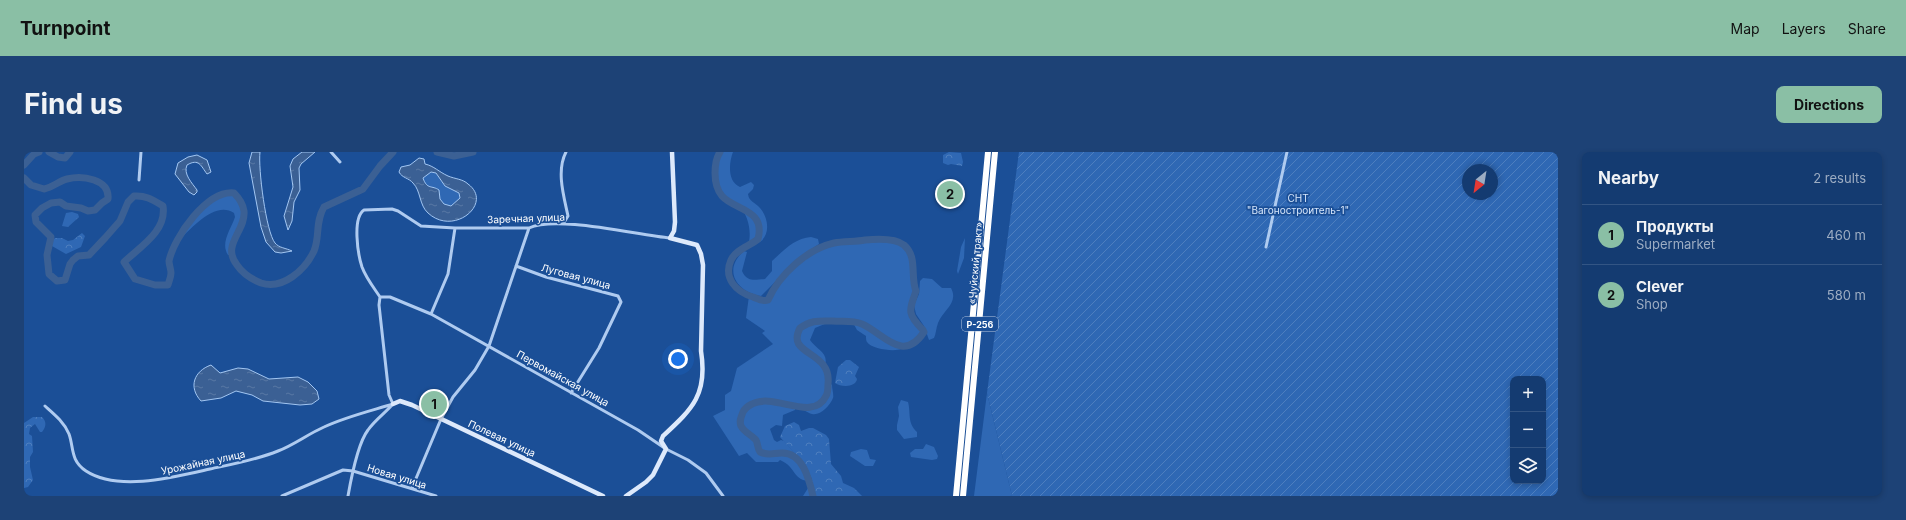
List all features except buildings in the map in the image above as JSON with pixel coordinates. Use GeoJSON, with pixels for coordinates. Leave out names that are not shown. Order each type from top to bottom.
{"type":"FeatureCollection","features":[{"type":"Feature","properties":{"kind":"highway","name":"«Чуйский тракт»"},"geometry":{"type":"LineString","coordinates":[[956,496],[988,152]]}},
{"type":"Feature","properties":{"kind":"highway","name":"«Чуйский тракт»"},"geometry":{"type":"LineString","coordinates":[[963,496],[995,152]]}},
{"type":"Feature","properties":{"kind":"street"},"geometry":{"type":"LineString","coordinates":[[139,180],[141,152]]}},
{"type":"Feature","properties":{"kind":"street"},"geometry":{"type":"LineString","coordinates":[[331,152],[340,162]]}},
{"type":"Feature","properties":{"kind":"street"},"geometry":{"type":"LineString","coordinates":[[563,224],[568,216],[563,189],[562,171],[563,159],[566,152]]}},
{"type":"Feature","properties":{"kind":"street"},"geometry":{"type":"LineString","coordinates":[[670,238],[674,231],[676,222],[672,152]]}},
{"type":"Feature","properties":{"kind":"street"},"geometry":{"type":"LineString","coordinates":[[1266,247],[1287,152]]}},
{"type":"Feature","properties":{"kind":"street","name":"Заречная улица"},"geometry":{"type":"LineString","coordinates":[[380,297],[362,268],[357,236],[358,219],[361,212],[364,210],[392,209],[403,213],[416,224],[421,226],[455,228],[529,228],[535,225],[563,224],[604,228],[670,238],[696,244],[701,254],[703,266],[702,361],[700,390],[697,398],[686,415],[663,436],[661,441],[666,449]]}},
{"type":"Feature","properties":{"kind":"street"},"geometry":{"type":"LineString","coordinates":[[431,314],[448,274],[455,228]]}},
{"type":"Feature","properties":{"kind":"street"},"geometry":{"type":"LineString","coordinates":[[412,488],[441,419],[453,397],[475,370],[489,346],[529,228]]}},
{"type":"Feature","properties":{"kind":"street","name":"Луговая улица"},"geometry":{"type":"LineString","coordinates":[[516,266],[546,277],[618,296],[621,302],[599,348],[571,393]]}},
{"type":"Feature","properties":{"kind":"street"},"geometry":{"type":"LineString","coordinates":[[348,496],[353,471],[366,432],[393,404],[389,396],[379,305],[380,297]]}},
{"type":"Feature","properties":{"kind":"street","name":"Первомайская улица"},"geometry":{"type":"LineString","coordinates":[[380,297],[390,297],[431,314],[638,430],[666,449],[688,460],[706,473],[724,496]]}},
{"type":"Feature","properties":{"kind":"street","name":"Полевая улица"},"geometry":{"type":"LineString","coordinates":[[393,404],[400,401],[412,405],[603,496]]}},
{"type":"Feature","properties":{"kind":"street","name":"Урожайная улица"},"geometry":{"type":"LineString","coordinates":[[45,406],[62,422],[69,434],[71,449],[76,462],[84,470],[92,475],[108,479],[130,481],[163,479],[251,460],[278,451],[325,427],[393,404]]}},
{"type":"Feature","properties":{"kind":"street"},"geometry":{"type":"LineString","coordinates":[[626,496],[646,482],[653,475],[666,449]]}},
{"type":"Feature","properties":{"kind":"street"},"geometry":{"type":"LineString","coordinates":[[282,496],[343,470],[353,471]]}},
{"type":"Feature","properties":{"kind":"street","name":"Новая улица"},"geometry":{"type":"LineString","coordinates":[[353,471],[436,496]]}},
{"type":"Feature","properties":{"kind":"green space"},"geometry":{"type":"Polygon","coordinates":[[[720,152],[733,152],[730,171],[733,181],[736,184],[740,187],[751,182],[754,185],[753,189],[748,194],[751,200],[763,212],[767,225],[766,235],[760,242],[748,246],[750,236],[749,224],[745,214],[742,209],[724,198],[719,192],[715,180],[715,168],[717,156],[720,152]]]}},
{"type":"Feature","properties":{"kind":"green space"},"geometry":{"type":"Polygon","coordinates":[[[949,152],[961,153],[963,162],[962,166],[943,163],[943,155],[949,152]]]}},
{"type":"Feature","properties":{"kind":"green space","name":"СНТ \"Вагоностроитель-1\""},"geometry":{"type":"Polygon","coordinates":[[[1019,152],[1558,152],[1558,496],[1012,496],[987,393],[1019,152]]]}},
{"type":"Feature","properties":{"kind":"green space"},"geometry":{"type":"Polygon","coordinates":[[[431,172],[436,173],[442,182],[459,193],[460,198],[451,206],[444,204],[440,199],[439,190],[425,183],[423,178],[431,172]]]}},
{"type":"Feature","properties":{"kind":"green space"},"geometry":{"type":"Polygon","coordinates":[[[227,192],[234,193],[240,201],[243,216],[231,255],[228,255],[225,246],[227,236],[235,217],[234,213],[227,210],[219,210],[211,213],[196,223],[178,241],[198,212],[227,192]]]}},
{"type":"Feature","properties":{"kind":"green space"},"geometry":{"type":"Polygon","coordinates":[[[72,212],[78,214],[79,217],[68,227],[62,226],[66,213],[72,212]]]}},
{"type":"Feature","properties":{"kind":"green space"},"geometry":{"type":"Polygon","coordinates":[[[82,233],[85,236],[81,247],[66,254],[52,246],[52,241],[55,238],[62,238],[68,241],[73,240],[82,233]]]}},
{"type":"Feature","properties":{"kind":"green space"},"geometry":{"type":"Polygon","coordinates":[[[811,237],[818,239],[819,244],[801,256],[761,296],[752,294],[745,290],[735,279],[733,273],[734,265],[737,258],[744,251],[747,252],[742,271],[744,275],[751,280],[765,279],[772,271],[772,261],[790,245],[805,238],[811,237]]]}},
{"type":"Feature","properties":{"kind":"green space"},"geometry":{"type":"Polygon","coordinates":[[[965,238],[964,258],[958,274],[957,271],[961,247],[965,238]]]}},
{"type":"Feature","properties":{"kind":"green space"},"geometry":{"type":"Polygon","coordinates":[[[875,239],[901,244],[910,252],[913,266],[913,282],[916,291],[910,310],[912,319],[924,332],[920,338],[911,344],[898,350],[893,350],[878,348],[869,344],[866,341],[866,336],[857,330],[852,321],[832,321],[815,328],[810,340],[824,354],[826,361],[825,365],[829,373],[829,382],[832,385],[833,398],[824,410],[815,414],[795,406],[795,410],[783,415],[782,426],[776,425],[770,429],[774,440],[777,442],[781,440],[784,441],[805,465],[811,481],[801,479],[789,466],[780,460],[778,462],[756,462],[747,453],[739,456],[713,416],[725,410],[725,395],[731,391],[737,368],[773,344],[762,333],[765,331],[746,318],[749,296],[762,300],[768,300],[779,282],[787,273],[805,257],[825,246],[840,242],[875,239]]]}},
{"type":"Feature","properties":{"kind":"green space"},"geometry":{"type":"Polygon","coordinates":[[[923,278],[932,279],[942,288],[951,288],[953,293],[952,302],[940,318],[934,338],[929,340],[924,326],[916,314],[914,305],[919,294],[920,281],[923,278]]]}},
{"type":"Feature","properties":{"kind":"green space"},"geometry":{"type":"Polygon","coordinates":[[[846,360],[850,360],[859,367],[855,376],[857,379],[856,382],[848,386],[844,386],[835,383],[838,367],[846,360]]]}},
{"type":"Feature","properties":{"kind":"green space"},"geometry":{"type":"Polygon","coordinates":[[[987,393],[1012,496],[974,496],[987,393]]]}},
{"type":"Feature","properties":{"kind":"green space"},"geometry":{"type":"Polygon","coordinates":[[[901,400],[908,402],[912,425],[917,432],[917,437],[904,439],[897,430],[899,416],[898,407],[901,400]]]}},
{"type":"Feature","properties":{"kind":"green space"},"geometry":{"type":"Polygon","coordinates":[[[33,417],[42,417],[45,424],[42,432],[40,432],[35,424],[30,428],[29,434],[32,436],[33,452],[30,457],[30,467],[33,480],[28,487],[24,488],[24,423],[33,417]]]}},
{"type":"Feature","properties":{"kind":"green space"},"geometry":{"type":"Polygon","coordinates":[[[794,422],[799,425],[801,431],[813,428],[826,435],[829,439],[831,464],[841,476],[843,483],[854,488],[862,496],[815,496],[811,477],[805,465],[780,437],[785,426],[794,422]]]}},
{"type":"Feature","properties":{"kind":"green space"},"geometry":{"type":"Polygon","coordinates":[[[926,444],[934,447],[938,456],[937,459],[932,460],[911,457],[910,453],[915,449],[923,449],[926,444]]]}},
{"type":"Feature","properties":{"kind":"green space"},"geometry":{"type":"Polygon","coordinates":[[[861,449],[867,450],[870,459],[876,460],[873,466],[865,466],[850,456],[851,452],[861,449]]]}},
{"type":"Feature","properties":{"kind":"green space"},"geometry":{"type":"Polygon","coordinates":[[[810,485],[812,485],[815,496],[803,496],[810,485]]]}},
{"type":"Feature","properties":{"kind":"water"},"geometry":{"type":"Polygon","coordinates":[[[252,152],[260,152],[260,171],[263,199],[272,237],[277,245],[292,251],[281,253],[275,252],[266,242],[261,227],[249,163],[252,152]]]}},
{"type":"Feature","properties":{"kind":"water"},"geometry":{"type":"Polygon","coordinates":[[[302,152],[315,152],[301,164],[299,168],[300,190],[294,202],[292,221],[288,230],[284,216],[293,187],[290,166],[293,159],[302,152]]]}},
{"type":"Feature","properties":{"kind":"water"},"geometry":{"type":"Polygon","coordinates":[[[197,155],[207,160],[211,172],[207,174],[199,164],[194,162],[187,165],[187,175],[197,190],[194,195],[189,192],[175,174],[178,163],[188,157],[197,155]]]}},
{"type":"Feature","properties":{"kind":"water"},"geometry":{"type":"Polygon","coordinates":[[[419,158],[424,159],[425,164],[448,176],[466,182],[475,192],[476,200],[474,208],[468,215],[449,221],[438,219],[428,213],[423,206],[416,186],[399,172],[401,167],[410,165],[419,158]],[[431,172],[423,178],[428,186],[439,190],[440,199],[444,204],[451,206],[460,198],[459,193],[445,186],[436,173],[431,172]]]}},
{"type":"Feature","properties":{"kind":"water"},"geometry":{"type":"Polygon","coordinates":[[[211,365],[220,373],[238,368],[248,369],[269,379],[298,377],[308,382],[317,391],[319,399],[312,404],[300,405],[263,401],[252,395],[236,391],[221,398],[201,401],[195,390],[195,380],[200,371],[211,365]]]}},
{"type":"Feature","properties":{"kind":"waterway"},"geometry":{"type":"LineString","coordinates":[[24,165],[34,154],[39,152]]}},
{"type":"Feature","properties":{"kind":"waterway"},"geometry":{"type":"LineString","coordinates":[[49,152],[58,157],[65,158],[70,152]]}},
{"type":"Feature","properties":{"kind":"waterway"},"geometry":{"type":"LineString","coordinates":[[24,178],[31,185],[44,189],[67,179],[87,178],[100,183],[105,187],[107,192],[108,199],[95,210],[88,211],[81,208],[66,206],[60,202],[51,203],[42,208],[35,215],[36,222],[51,237],[47,255],[49,274],[57,281],[65,280],[70,264],[73,260],[78,256],[89,255],[105,238],[120,221],[128,202],[134,196],[142,196],[149,198],[163,206],[161,223],[151,238],[124,262],[135,279],[155,285],[168,285],[171,273],[169,261],[177,240],[185,228],[193,217],[213,199],[224,194],[234,193],[243,206],[244,218],[233,244],[233,258],[239,268],[254,280],[261,283],[277,284],[292,277],[310,258],[316,246],[319,218],[324,207],[363,189],[380,166],[393,152]]}},
{"type":"Feature","properties":{"kind":"waterway"},"geometry":{"type":"LineString","coordinates":[[437,152],[454,156],[473,152]]}},
{"type":"Feature","properties":{"kind":"waterway"},"geometry":{"type":"LineString","coordinates":[[720,152],[715,170],[716,182],[719,191],[727,201],[753,216],[759,229],[758,239],[736,253],[731,260],[729,267],[730,278],[736,288],[741,292],[760,300],[768,300],[779,281],[795,264],[814,251],[834,243],[874,239],[890,240],[904,245],[911,255],[916,291],[911,312],[914,320],[924,332],[916,341],[908,346],[901,346],[885,339],[870,328],[854,322],[823,321],[808,324],[800,328],[797,337],[799,344],[803,349],[817,359],[823,365],[827,373],[828,389],[826,396],[820,404],[812,407],[761,401],[752,404],[743,412],[740,424],[742,428],[756,440],[760,452],[768,454],[782,453],[795,457],[804,468],[813,496]]}},
{"type":"Feature","properties":{"kind":"place","name":"Clever"},"geometry":{"type":"Point","coordinates":[950,194]}},
{"type":"Feature","properties":{"kind":"place","name":"Продукты"},"geometry":{"type":"Point","coordinates":[434,404]}}]}
